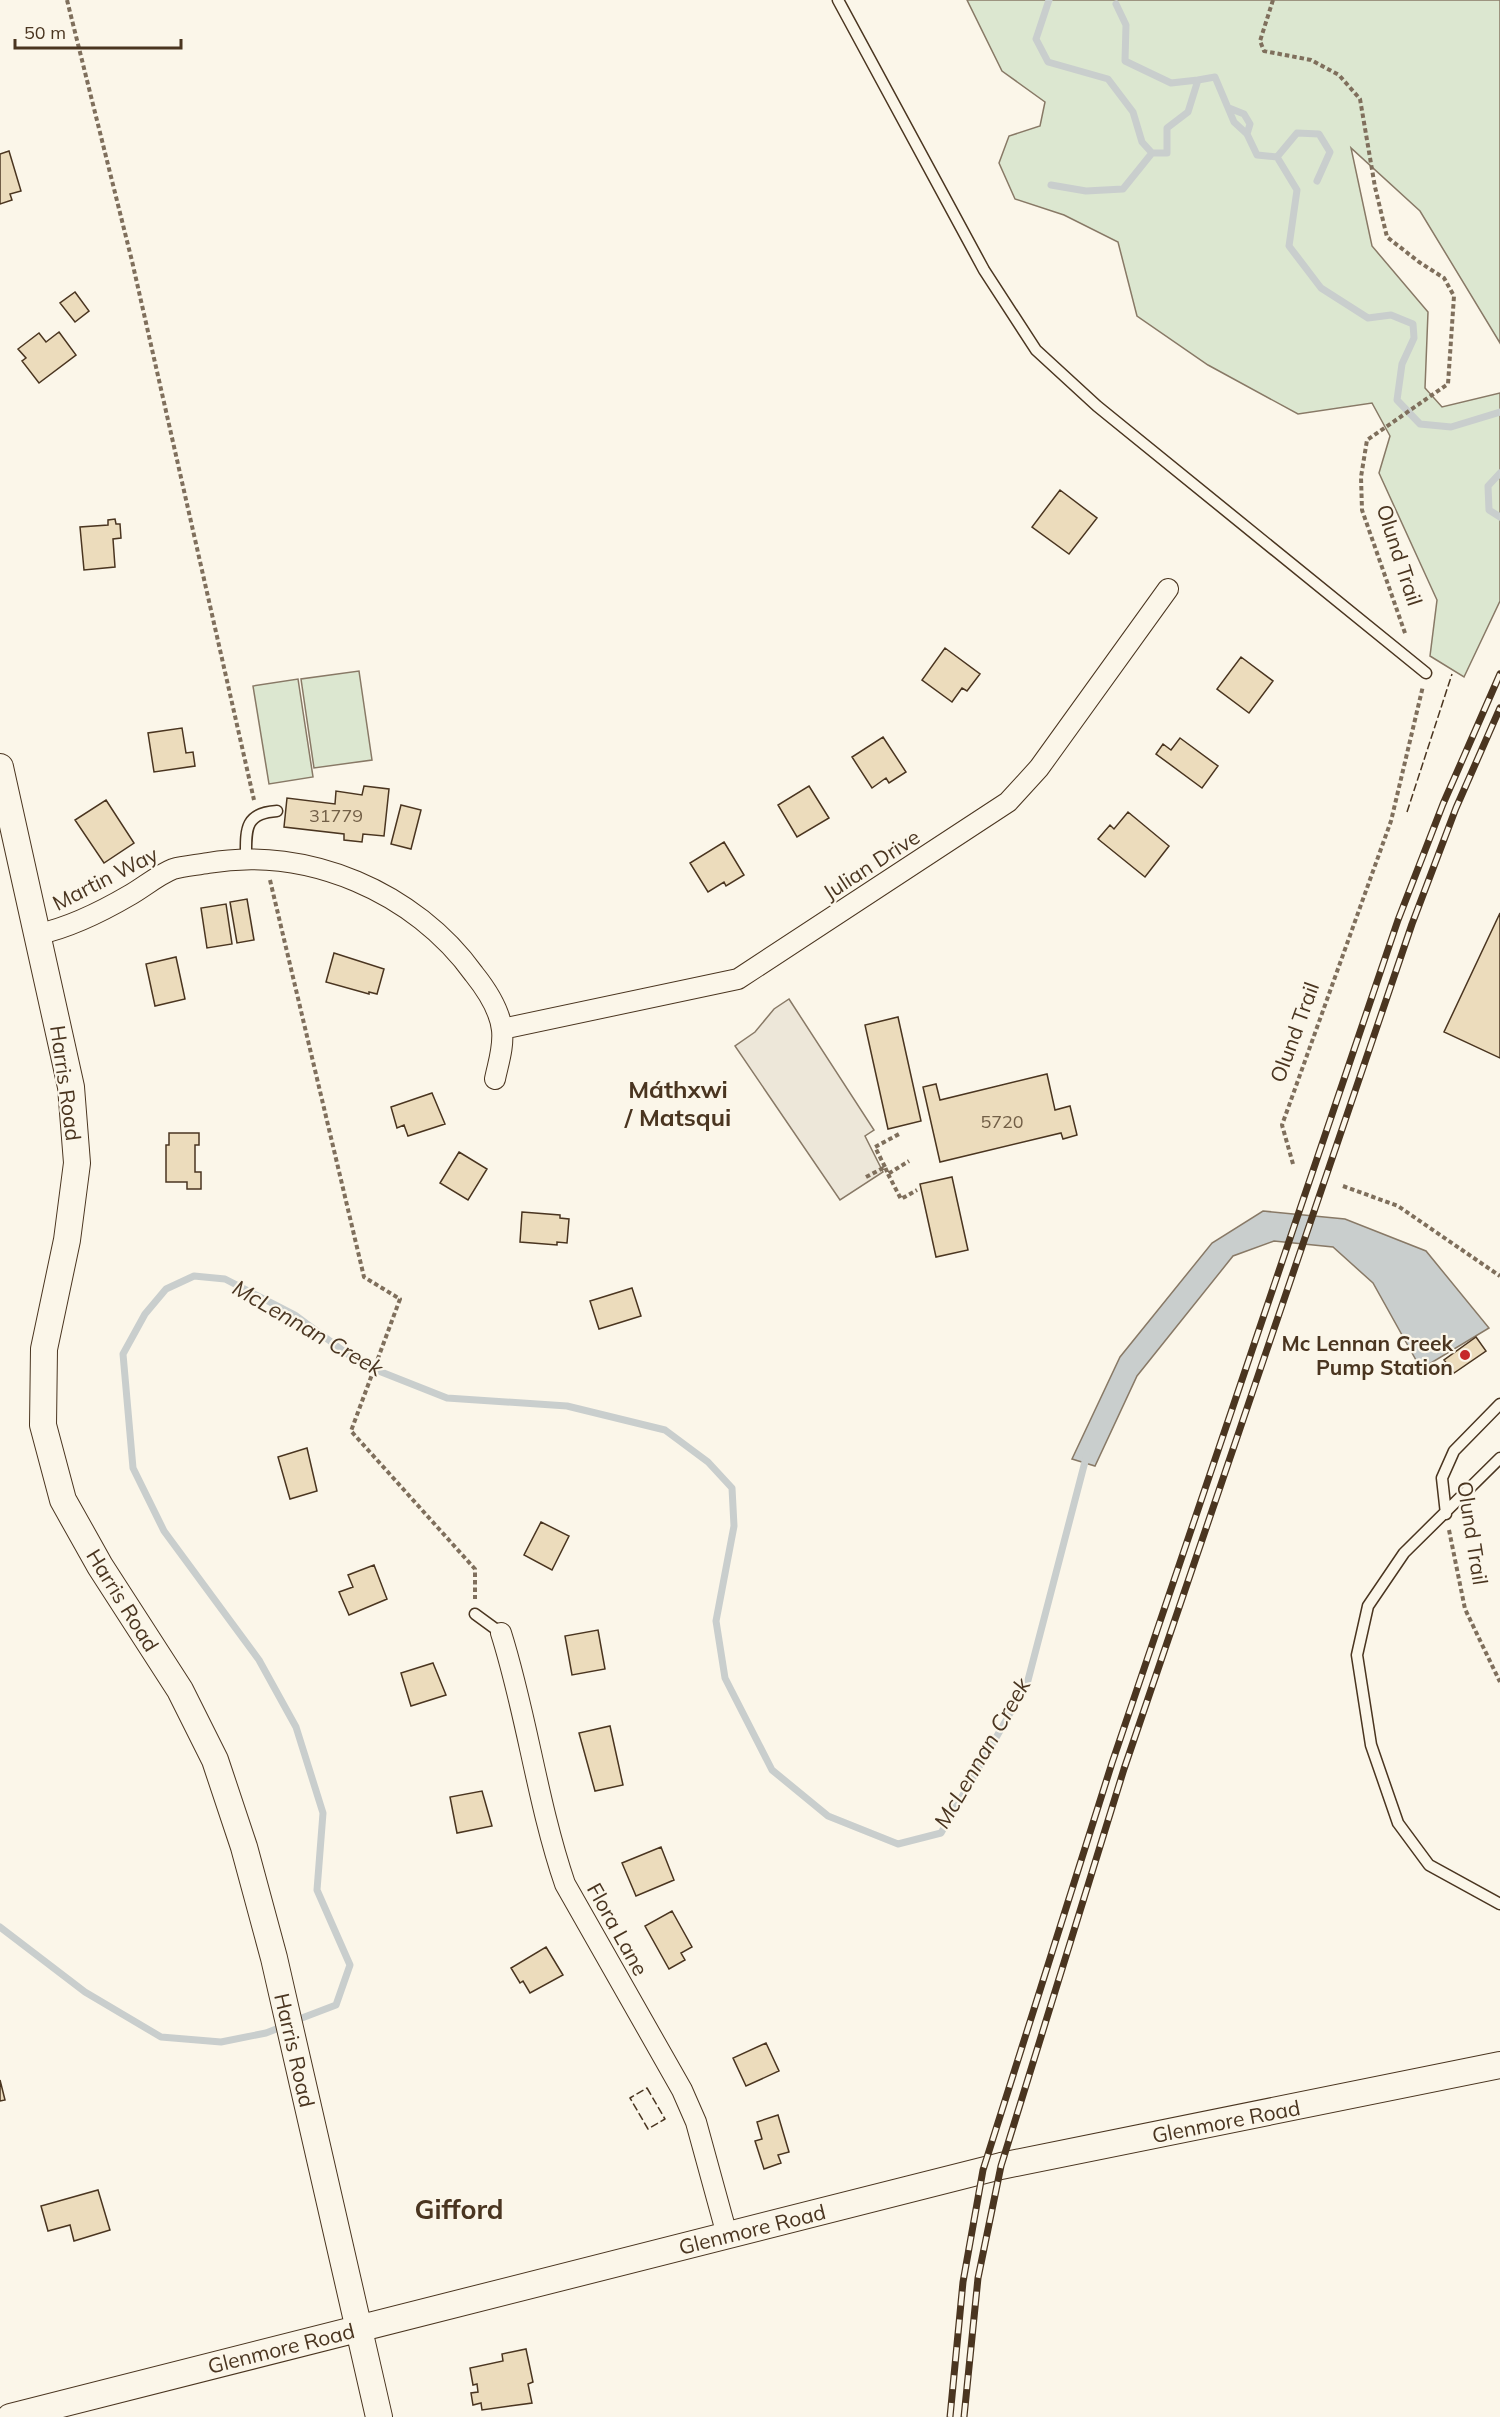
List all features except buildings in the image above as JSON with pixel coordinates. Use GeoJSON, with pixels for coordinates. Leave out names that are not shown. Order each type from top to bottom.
{"type":"FeatureCollection","features":[{"type":"Feature","properties":{"kind":"street","name":"Julian Drive"},"geometry":{"type":"LineString","coordinates":[[502,1029],[738,979],[1008,802],[1039,768],[1168,589]]}},
{"type":"Feature","properties":{"kind":"street","name":"Harris Road"},"geometry":{"type":"LineString","coordinates":[[0,767],[39,934],[71,1087],[77,1163],[67,1240],[44,1349],[43,1425],[63,1500],[100,1566],[180,1690],[215,1760],[244,1847],[274,1958],[379,2417]]}},
{"type":"Feature","properties":{"kind":"street","name":"Martin Way"},"geometry":{"type":"LineString","coordinates":[[39,934],[67,927],[128,897],[172,870],[256,859],[299,862],[354,881],[434,927],[459,953],[488,992],[502,1029],[502,1049],[495,1079]]}},
{"type":"Feature","properties":{"kind":"street","name":"Flora Lane"},"geometry":{"type":"LineString","coordinates":[[501,1633],[516,1678],[554,1851],[565,1884],[682,2090],[696,2122],[726,2235]]}},
{"type":"Feature","properties":{"kind":"street","name":"Glenmore Road"},"geometry":{"type":"LineString","coordinates":[[10,2417],[1001,2166],[1500,2065]]}},
{"type":"Feature","properties":{"kind":"lane"},"geometry":{"type":"LineString","coordinates":[[838,0],[984,270],[1036,350],[1097,406],[1426,673]]}},
{"type":"Feature","properties":{"kind":"lane"},"geometry":{"type":"LineString","coordinates":[[256,859],[247,836],[250,821],[255,815],[277,811]]}},
{"type":"Feature","properties":{"kind":"lane","name":"Olund Trail"},"geometry":{"type":"LineString","coordinates":[[1446,1514],[1442,1478],[1454,1451],[1500,1404]]}},
{"type":"Feature","properties":{"kind":"lane"},"geometry":{"type":"LineString","coordinates":[[1500,1458],[1446,1514],[1404,1553],[1368,1606],[1357,1655],[1371,1745],[1398,1823],[1429,1865],[1500,1904]]}},
{"type":"Feature","properties":{"kind":"lane"},"geometry":{"type":"LineString","coordinates":[[475,1614],[501,1633]]}},
{"type":"Feature","properties":{"kind":"path"},"geometry":{"type":"LineString","coordinates":[[67,0],[132,261],[252,787],[255,815]]}},
{"type":"Feature","properties":{"kind":"path","name":"Olund Trail"},"geometry":{"type":"LineString","coordinates":[[1273,0],[1260,41],[1264,51],[1311,60],[1339,75],[1360,99],[1375,187],[1387,237],[1444,278],[1454,296],[1448,384],[1437,394],[1367,440],[1361,477],[1362,510],[1409,644],[1426,673],[1391,820],[1282,1125],[1293,1164]]}},
{"type":"Feature","properties":{"kind":"path"},"geometry":{"type":"LineString","coordinates":[[256,859],[364,1277],[400,1299],[351,1431],[475,1569],[475,1614]]}},
{"type":"Feature","properties":{"kind":"path"},"geometry":{"type":"LineString","coordinates":[[901,1133],[875,1147],[902,1199],[918,1190]]}},
{"type":"Feature","properties":{"kind":"path"},"geometry":{"type":"LineString","coordinates":[[888,1174],[909,1161]]}},
{"type":"Feature","properties":{"kind":"path"},"geometry":{"type":"LineString","coordinates":[[866,1177],[885,1167]]}},
{"type":"Feature","properties":{"kind":"path"},"geometry":{"type":"LineString","coordinates":[[1343,1186],[1398,1206],[1500,1276]]}},
{"type":"Feature","properties":{"kind":"path","name":"Olund Trail"},"geometry":{"type":"LineString","coordinates":[[1446,1514],[1465,1610],[1500,1682]]}},
{"type":"Feature","properties":{"kind":"green space"},"geometry":{"type":"Polygon","coordinates":[[[967,0],[1500,0],[1500,343],[1420,211],[1351,148],[1372,246],[1428,312],[1425,388],[1442,407],[1500,393],[1500,601],[1464,677],[1430,656],[1437,600],[1379,473],[1390,436],[1372,403],[1298,414],[1208,365],[1137,316],[1118,242],[1064,215],[1015,199],[999,163],[1009,136],[1040,126],[1045,102],[1002,71],[967,0]]]}},
{"type":"Feature","properties":{"kind":"green space"},"geometry":{"type":"Polygon","coordinates":[[[359,671],[372,760],[314,768],[301,679],[359,671]]]}},
{"type":"Feature","properties":{"kind":"green space"},"geometry":{"type":"Polygon","coordinates":[[[298,679],[313,777],[269,784],[253,686],[298,679]]]}},
{"type":"Feature","properties":{"kind":"shaded area"},"geometry":{"type":"Polygon","coordinates":[[[789,999],[874,1130],[865,1136],[883,1172],[840,1200],[735,1046],[755,1032],[774,1009],[789,999]]]}},
{"type":"Feature","properties":{"kind":"shaded area"},"geometry":{"type":"Polygon","coordinates":[[[1263,1211],[1345,1219],[1426,1251],[1489,1328],[1421,1369],[1373,1283],[1333,1247],[1274,1241],[1233,1256],[1137,1376],[1095,1466],[1072,1459],[1120,1357],[1212,1243],[1263,1211]]]}},
{"type":"Feature","properties":{"kind":"waterway"},"geometry":{"type":"LineString","coordinates":[[1049,0],[1036,39],[1048,62],[1108,79],[1133,112],[1142,142],[1152,153],[1167,153],[1167,128],[1188,112],[1198,80],[1215,77],[1234,122],[1247,134],[1257,155],[1277,157],[1297,190],[1289,246],[1321,288],[1368,318],[1391,315],[1413,324],[1414,338],[1402,364],[1397,400],[1420,424],[1451,427],[1500,412]]}},
{"type":"Feature","properties":{"kind":"waterway"},"geometry":{"type":"LineString","coordinates":[[1116,4],[1126,25],[1125,61],[1171,83],[1198,80]]}},
{"type":"Feature","properties":{"kind":"waterway"},"geometry":{"type":"LineString","coordinates":[[1229,108],[1244,114],[1250,124],[1247,134]]}},
{"type":"Feature","properties":{"kind":"waterway"},"geometry":{"type":"LineString","coordinates":[[1277,157],[1297,133],[1319,134],[1330,152],[1317,181]]}},
{"type":"Feature","properties":{"kind":"waterway"},"geometry":{"type":"LineString","coordinates":[[1051,185],[1086,191],[1123,189],[1152,153]]}},
{"type":"Feature","properties":{"kind":"waterway"},"geometry":{"type":"LineString","coordinates":[[1500,473],[1488,486],[1489,510],[1500,517]]}},
{"type":"Feature","properties":{"kind":"waterway","name":"McLennan Creek"},"geometry":{"type":"LineString","coordinates":[[294,2021],[336,2005],[350,1965],[317,1890],[323,1813],[296,1727],[259,1660],[164,1531],[133,1468],[123,1354],[145,1314],[166,1289],[194,1276],[225,1279],[295,1315],[361,1364],[447,1398],[567,1406],[665,1430],[708,1462],[732,1488],[734,1526],[716,1621],[725,1678],[772,1770],[828,1816],[898,1844],[941,1833],[1027,1684],[1087,1454]]}},
{"type":"Feature","properties":{"kind":"waterway","name":"McLennan Creek"},"geometry":{"type":"LineString","coordinates":[[0,1927],[85,1992],[161,2037],[221,2042],[266,2033],[284,2026]]}},
{"type":"Feature","properties":{"kind":"railway"},"geometry":{"type":"LineString","coordinates":[[950,2417],[963,2282],[983,2170],[1112,1763],[1398,920],[1443,804],[1500,674]]}},
{"type":"Feature","properties":{"kind":"railway"},"geometry":{"type":"LineString","coordinates":[[964,2417],[978,2278],[1001,2166],[1124,1769],[1412,924],[1456,808],[1500,708]]}},
{"type":"Feature","properties":{"kind":"fence"},"geometry":{"type":"LineString","coordinates":[[1407,812],[1452,674]]}},
{"type":"Feature","properties":{"kind":"fence"},"geometry":{"type":"LineString","coordinates":[[647,2088],[665,2119],[648,2129],[630,2098],[647,2088]]}},
{"type":"Feature","properties":{"kind":"place","name":"Mc Lennan Creek Pump Station"},"geometry":{"type":"Point","coordinates":[1465,1355]}},
{"type":"Feature","properties":{"kind":"district","name":"Máthxwi / Matsqui"},"geometry":{"type":"Point","coordinates":[678,1103]}},
{"type":"Feature","properties":{"kind":"district","name":"Gifford"},"geometry":{"type":"Point","coordinates":[459,2209]}}]}
